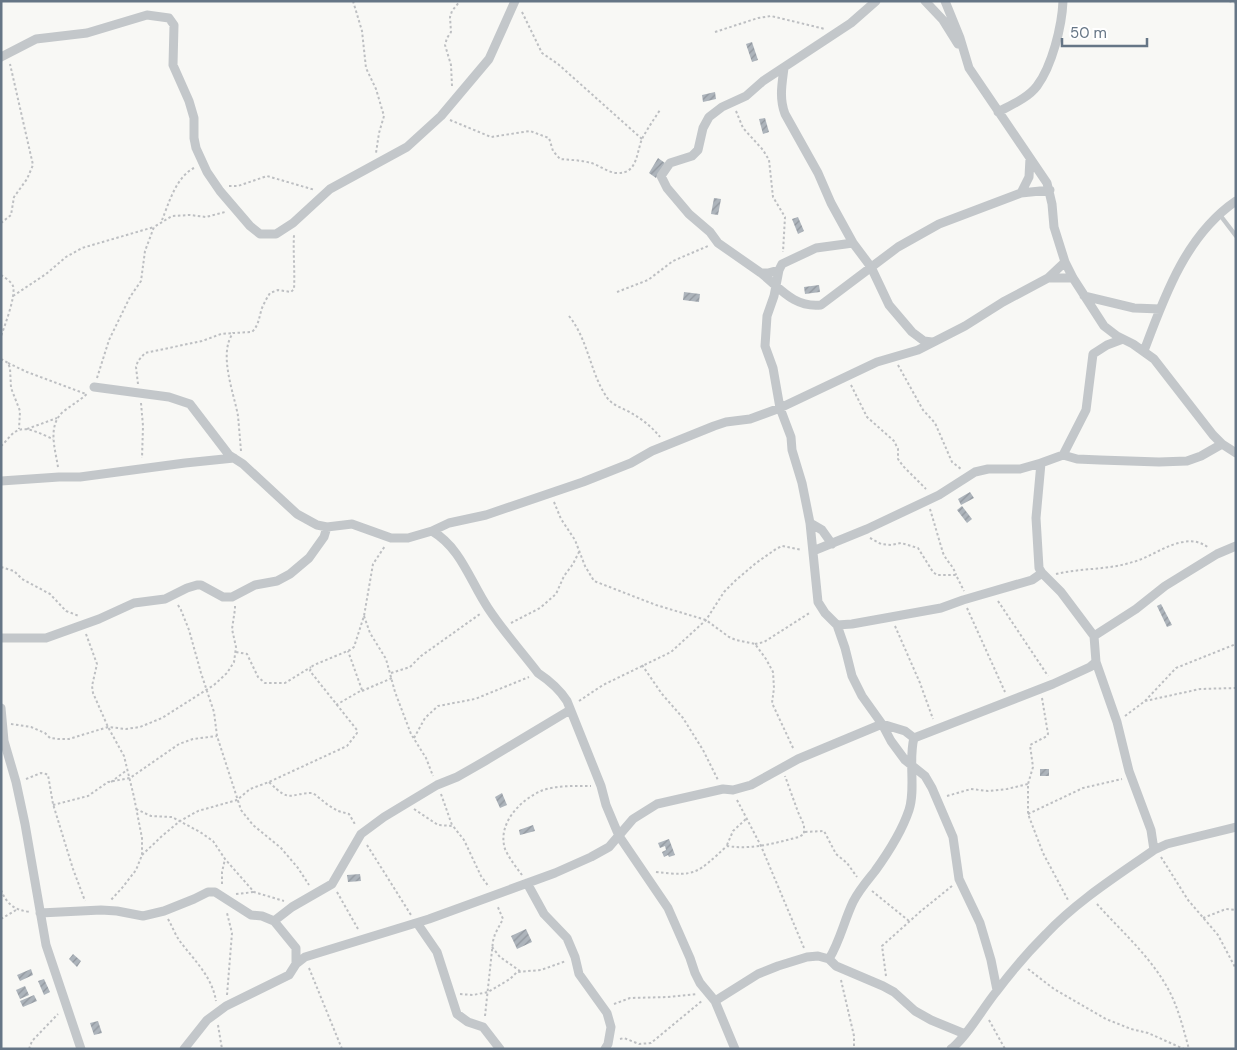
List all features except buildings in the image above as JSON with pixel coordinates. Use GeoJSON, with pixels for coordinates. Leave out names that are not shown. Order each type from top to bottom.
{"type":"FeatureCollection","features":[{"type":"Feature","properties":{"kind":"street"},"geometry":{"type":"LineString","coordinates":[[876,1],[861,16],[763,81],[746,96],[709,117],[703,128],[698,150],[692,156],[670,163],[662,176],[662,181],[689,214],[710,232],[718,243],[762,273],[776,287],[800,303],[810,306],[821,305],[898,247],[939,224],[1021,193],[1050,190]]}},
{"type":"Feature","properties":{"kind":"street"},"geometry":{"type":"LineString","coordinates":[[925,1],[943,20],[964,53]]}},
{"type":"Feature","properties":{"kind":"street"},"geometry":{"type":"LineString","coordinates":[[944,1],[960,38],[969,68],[1047,183],[1050,190],[1054,227],[1065,262],[1084,296],[1104,326],[1144,351],[1166,372],[1206,426],[1222,444],[1236,453]]}},
{"type":"Feature","properties":{"kind":"street"},"geometry":{"type":"LineString","coordinates":[[998,112],[1026,96],[1036,86],[1042,76],[1056,42],[1061,23],[1063,1]]}},
{"type":"Feature","properties":{"kind":"street"},"geometry":{"type":"LineString","coordinates":[[4,55],[36,39],[87,33],[147,15],[170,18],[174,25],[173,65],[192,111],[196,148],[204,166],[235,210],[260,234],[266,235],[276,234],[293,223],[327,192],[403,150],[441,116],[489,59],[517,4]]}},
{"type":"Feature","properties":{"kind":"street"},"geometry":{"type":"LineString","coordinates":[[784,68],[781,94],[784,114],[818,173],[831,203],[853,243],[871,268],[889,305],[912,332],[924,341],[932,342]]}},
{"type":"Feature","properties":{"kind":"street"},"geometry":{"type":"LineString","coordinates":[[1021,193],[1028,178],[1030,157]]}},
{"type":"Feature","properties":{"kind":"street"},"geometry":{"type":"LineString","coordinates":[[1144,351],[1160,309],[1192,246],[1220,215],[1236,201]]}},
{"type":"Feature","properties":{"kind":"street"},"geometry":{"type":"LineString","coordinates":[[762,273],[780,267],[816,248],[853,243]]}},
{"type":"Feature","properties":{"kind":"street"},"geometry":{"type":"LineString","coordinates":[[94,387],[169,397],[190,404],[229,455],[243,464],[297,514],[317,525],[327,527],[352,524],[391,538],[408,538],[432,531],[449,522],[486,515],[631,463],[666,445],[719,424],[750,419],[780,408],[877,362],[918,350],[1048,278],[1065,262]]}},
{"type":"Feature","properties":{"kind":"street"},"geometry":{"type":"LineString","coordinates":[[780,267],[767,316],[765,346],[773,368],[780,408],[791,437],[792,450],[802,483],[810,523],[818,602],[820,608],[837,625],[856,685],[905,760],[925,776],[932,788],[953,837],[960,881],[980,923],[991,960],[997,990]]}},
{"type":"Feature","properties":{"kind":"street"},"geometry":{"type":"LineString","coordinates":[[1048,278],[1073,278]]}},
{"type":"Feature","properties":{"kind":"street"},"geometry":{"type":"LineString","coordinates":[[1084,296],[1134,308],[1160,309]]}},
{"type":"Feature","properties":{"kind":"street"},"geometry":{"type":"LineString","coordinates":[[1063,455],[1086,410],[1093,354],[1107,345],[1123,339]]}},
{"type":"Feature","properties":{"kind":"street"},"geometry":{"type":"LineString","coordinates":[[813,551],[858,533],[930,498],[973,474],[988,469],[1020,469],[1063,455],[1077,459],[1187,461],[1195,459],[1222,444]]}},
{"type":"Feature","properties":{"kind":"street"},"geometry":{"type":"LineString","coordinates":[[1,481],[60,476],[80,477],[234,458]]}},
{"type":"Feature","properties":{"kind":"street"},"geometry":{"type":"LineString","coordinates":[[1041,463],[1036,535],[1038,560],[1044,575],[1061,592],[1094,636],[1096,662],[1117,722],[1132,777],[1151,830],[1154,850]]}},
{"type":"Feature","properties":{"kind":"street"},"geometry":{"type":"LineString","coordinates":[[810,523],[822,530],[832,544]]}},
{"type":"Feature","properties":{"kind":"street"},"geometry":{"type":"LineString","coordinates":[[1,638],[46,638],[82,620],[99,619],[134,603],[172,597],[187,588],[199,585],[218,595],[232,597],[256,585],[277,581],[290,574],[309,558],[324,537],[327,527]]}},
{"type":"Feature","properties":{"kind":"street"},"geometry":{"type":"LineString","coordinates":[[432,531],[442,537],[456,551],[488,608],[538,673],[548,679],[563,694],[601,786],[606,805],[619,836],[668,908],[695,973],[710,997],[735,1049]]}},
{"type":"Feature","properties":{"kind":"street"},"geometry":{"type":"LineString","coordinates":[[1094,636],[1136,609],[1165,586],[1216,554],[1236,546]]}},
{"type":"Feature","properties":{"kind":"street"},"geometry":{"type":"LineString","coordinates":[[837,625],[941,608],[1044,575]]}},
{"type":"Feature","properties":{"kind":"street"},"geometry":{"type":"LineString","coordinates":[[914,738],[1053,684],[1090,667],[1096,662]]}},
{"type":"Feature","properties":{"kind":"street"},"geometry":{"type":"LineString","coordinates":[[1,708],[4,741],[16,782],[25,824],[46,944],[81,1049]]}},
{"type":"Feature","properties":{"kind":"street"},"geometry":{"type":"LineString","coordinates":[[274,922],[296,904],[332,884],[361,834],[384,817],[437,785],[457,777],[570,710]]}},
{"type":"Feature","properties":{"kind":"street"},"geometry":{"type":"LineString","coordinates":[[296,964],[305,958],[417,923],[527,883],[591,857],[609,847],[633,818],[657,804],[723,789],[733,790],[751,785],[798,759],[882,724],[905,731],[914,738]]}},
{"type":"Feature","properties":{"kind":"street"},"geometry":{"type":"LineString","coordinates":[[829,959],[836,947],[853,902],[863,884],[874,872],[890,848],[910,808],[911,749],[914,738]]}},
{"type":"Feature","properties":{"kind":"street"},"geometry":{"type":"LineString","coordinates":[[951,1049],[1020,963],[1073,908],[1154,850],[1168,844],[1236,827]]}},
{"type":"Feature","properties":{"kind":"street"},"geometry":{"type":"LineString","coordinates":[[527,883],[544,914],[567,938],[581,977],[605,1009],[611,1024],[607,1046]]}},
{"type":"Feature","properties":{"kind":"street"},"geometry":{"type":"LineString","coordinates":[[40,912],[102,910],[138,916],[164,910],[208,892],[215,892],[251,915],[262,916],[274,922],[296,948],[296,964],[293,970],[284,977],[226,1006],[204,1023],[184,1049]]}},
{"type":"Feature","properties":{"kind":"street"},"geometry":{"type":"LineString","coordinates":[[417,923],[437,952],[458,1016],[468,1022],[484,1027],[500,1049]]}},
{"type":"Feature","properties":{"kind":"street"},"geometry":{"type":"LineString","coordinates":[[710,997],[778,966],[818,956],[829,959],[836,966],[883,986],[894,992],[930,1020],[964,1034]]}},
{"type":"Feature","properties":{"kind":"lane"},"geometry":{"type":"LineString","coordinates":[[1220,215],[1236,236]]}},
{"type":"Feature","properties":{"kind":"path"},"geometry":{"type":"LineString","coordinates":[[353,1],[362,30],[366,68],[376,89],[384,116],[376,153]]}},
{"type":"Feature","properties":{"kind":"path"},"geometry":{"type":"LineString","coordinates":[[452,104],[451,65],[445,45],[451,32],[450,17],[452,11],[460,1]]}},
{"type":"Feature","properties":{"kind":"path"},"geometry":{"type":"LineString","coordinates":[[1229,1],[1236,3]]}},
{"type":"Feature","properties":{"kind":"path"},"geometry":{"type":"LineString","coordinates":[[517,4],[542,53],[558,64],[642,139]]}},
{"type":"Feature","properties":{"kind":"path"},"geometry":{"type":"LineString","coordinates":[[715,32],[770,16],[839,31]]}},
{"type":"Feature","properties":{"kind":"path"},"geometry":{"type":"LineString","coordinates":[[1,223],[11,215],[14,197],[27,179],[33,165],[4,55]]}},
{"type":"Feature","properties":{"kind":"path"},"geometry":{"type":"LineString","coordinates":[[732,103],[743,128],[763,150],[769,160],[773,197],[785,217],[780,267]]}},
{"type":"Feature","properties":{"kind":"path"},"geometry":{"type":"LineString","coordinates":[[441,116],[491,138],[530,131],[549,138],[553,151],[560,159],[593,163],[616,173],[625,172],[634,165],[638,159],[642,139],[660,110]]}},
{"type":"Feature","properties":{"kind":"path"},"geometry":{"type":"LineString","coordinates":[[161,222],[177,186],[190,170],[204,166]]}},
{"type":"Feature","properties":{"kind":"path"},"geometry":{"type":"LineString","coordinates":[[217,186],[238,186],[267,176],[309,190],[327,192]]}},
{"type":"Feature","properties":{"kind":"path"},"geometry":{"type":"LineString","coordinates":[[13,296],[46,274],[66,257],[82,248],[135,234],[154,227],[172,216],[190,215],[206,217],[235,210]]}},
{"type":"Feature","properties":{"kind":"path"},"geometry":{"type":"LineString","coordinates":[[141,468],[143,412],[136,367],[138,361],[145,353],[202,341],[221,334],[252,332],[259,321],[261,310],[270,293],[278,290],[290,292],[294,290],[293,223]]}},
{"type":"Feature","properties":{"kind":"path"},"geometry":{"type":"LineString","coordinates":[[26,430],[58,418],[94,387],[110,340],[130,297],[141,281],[145,251],[154,227]]}},
{"type":"Feature","properties":{"kind":"path"},"geometry":{"type":"LineString","coordinates":[[617,292],[648,280],[673,261],[692,251],[718,243]]}},
{"type":"Feature","properties":{"kind":"path"},"geometry":{"type":"LineString","coordinates":[[1,275],[10,282],[13,296],[1,336]]}},
{"type":"Feature","properties":{"kind":"path"},"geometry":{"type":"LineString","coordinates":[[569,316],[576,324],[597,378],[608,398],[612,403],[642,420],[656,432],[666,445]]}},
{"type":"Feature","properties":{"kind":"path"},"geometry":{"type":"LineString","coordinates":[[233,333],[228,348],[227,362],[238,416],[243,464]]}},
{"type":"Feature","properties":{"kind":"path"},"geometry":{"type":"LineString","coordinates":[[894,356],[923,410],[935,423],[954,465],[973,474]]}},
{"type":"Feature","properties":{"kind":"path"},"geometry":{"type":"LineString","coordinates":[[2,360],[26,372],[86,394]]}},
{"type":"Feature","properties":{"kind":"path"},"geometry":{"type":"LineString","coordinates":[[8,363],[11,388],[20,411],[19,429]]}},
{"type":"Feature","properties":{"kind":"path"},"geometry":{"type":"LineString","coordinates":[[846,377],[867,417],[889,435],[897,446],[898,459],[902,466],[930,498],[943,553],[945,558],[954,567],[965,599],[1009,701]]}},
{"type":"Feature","properties":{"kind":"path"},"geometry":{"type":"LineString","coordinates":[[58,418],[54,428],[53,440],[60,476]]}},
{"type":"Feature","properties":{"kind":"path"},"geometry":{"type":"LineString","coordinates":[[1,446],[19,429],[34,432],[53,440]]}},
{"type":"Feature","properties":{"kind":"path"},"geometry":{"type":"LineString","coordinates":[[550,492],[561,519],[570,532],[594,581],[656,605],[706,620],[729,637],[755,644],[764,642],[804,614],[820,608]]}},
{"type":"Feature","properties":{"kind":"path"},"geometry":{"type":"LineString","coordinates":[[858,533],[881,544],[901,543],[918,548],[933,572],[937,575],[956,575]]}},
{"type":"Feature","properties":{"kind":"path"},"geometry":{"type":"LineString","coordinates":[[236,652],[247,654],[258,677],[265,683],[285,682],[311,667],[348,651],[356,642],[364,616],[372,564],[391,538]]}},
{"type":"Feature","properties":{"kind":"path"},"geometry":{"type":"LineString","coordinates":[[1044,575],[1100,569],[1134,562],[1161,548],[1182,542],[1194,541],[1203,544],[1216,554]]}},
{"type":"Feature","properties":{"kind":"path"},"geometry":{"type":"LineString","coordinates":[[570,710],[581,698],[642,665],[671,652],[706,620],[724,592],[736,580],[776,549],[782,546],[813,551]]}},
{"type":"Feature","properties":{"kind":"path"},"geometry":{"type":"LineString","coordinates":[[501,626],[516,621],[548,602],[556,594],[564,576],[580,551]]}},
{"type":"Feature","properties":{"kind":"path"},"geometry":{"type":"LineString","coordinates":[[1,567],[14,571],[22,579],[50,594],[66,611],[82,620],[96,664],[92,686],[93,693],[108,727],[124,756],[142,838],[142,855],[136,870],[102,910]]}},
{"type":"Feature","properties":{"kind":"path"},"geometry":{"type":"LineString","coordinates":[[992,592],[1053,684]]}},
{"type":"Feature","properties":{"kind":"path"},"geometry":{"type":"LineString","coordinates":[[172,597],[181,610],[189,630],[214,712],[217,736],[241,810],[253,825],[281,848],[298,868],[315,893]]}},
{"type":"Feature","properties":{"kind":"path"},"geometry":{"type":"LineString","coordinates":[[2,722],[31,727],[45,733],[50,738],[69,739],[108,727],[126,729],[140,727],[162,718],[206,690],[227,672],[234,662],[236,647],[232,629],[236,609],[232,597]]}},
{"type":"Feature","properties":{"kind":"path"},"geometry":{"type":"LineString","coordinates":[[391,673],[410,667],[421,656],[463,628],[488,608]]}},
{"type":"Feature","properties":{"kind":"path"},"geometry":{"type":"LineString","coordinates":[[364,616],[370,633],[386,659],[404,717],[414,739],[426,758],[453,826],[464,840],[480,876],[489,886],[503,919],[495,934],[492,947],[484,1027]]}},
{"type":"Feature","properties":{"kind":"path"},"geometry":{"type":"LineString","coordinates":[[891,616],[920,683],[936,728]]}},
{"type":"Feature","properties":{"kind":"path"},"geometry":{"type":"LineString","coordinates":[[755,644],[773,672],[774,688],[772,703],[798,759]]}},
{"type":"Feature","properties":{"kind":"path"},"geometry":{"type":"LineString","coordinates":[[1117,722],[1144,701],[1176,668],[1236,644]]}},
{"type":"Feature","properties":{"kind":"path"},"geometry":{"type":"LineString","coordinates":[[348,651],[361,687],[361,692]]}},
{"type":"Feature","properties":{"kind":"path"},"geometry":{"type":"LineString","coordinates":[[642,665],[662,694],[683,718],[703,750],[723,789]]}},
{"type":"Feature","properties":{"kind":"path"},"geometry":{"type":"LineString","coordinates":[[142,855],[180,821],[198,811],[237,800],[250,789],[336,752],[347,746],[357,736],[356,730],[312,675],[311,667]]}},
{"type":"Feature","properties":{"kind":"path"},"geometry":{"type":"LineString","coordinates":[[414,739],[425,718],[438,706],[475,699],[538,673]]}},
{"type":"Feature","properties":{"kind":"path"},"geometry":{"type":"LineString","coordinates":[[336,705],[392,678]]}},
{"type":"Feature","properties":{"kind":"path"},"geometry":{"type":"LineString","coordinates":[[1042,688],[1043,713],[1048,734],[1030,745],[1033,767],[1028,784],[1028,814],[1043,853],[1073,908]]}},
{"type":"Feature","properties":{"kind":"path"},"geometry":{"type":"LineString","coordinates":[[1144,701],[1200,689],[1236,688]]}},
{"type":"Feature","properties":{"kind":"path"},"geometry":{"type":"LineString","coordinates":[[110,782],[130,778],[179,744],[193,739],[217,736]]}},
{"type":"Feature","properties":{"kind":"path"},"geometry":{"type":"LineString","coordinates":[[782,768],[805,832]]}},
{"type":"Feature","properties":{"kind":"path"},"geometry":{"type":"LineString","coordinates":[[53,805],[88,796],[127,770]]}},
{"type":"Feature","properties":{"kind":"path"},"geometry":{"type":"LineString","coordinates":[[16,782],[46,774],[53,805],[88,910]]}},
{"type":"Feature","properties":{"kind":"path"},"geometry":{"type":"LineString","coordinates":[[1028,814],[1083,788],[1132,777]]}},
{"type":"Feature","properties":{"kind":"path"},"geometry":{"type":"LineString","coordinates":[[269,782],[280,793],[292,797],[314,793],[328,805],[348,814],[381,869],[417,923]]}},
{"type":"Feature","properties":{"kind":"path"},"geometry":{"type":"LineString","coordinates":[[932,788],[942,795],[948,796],[971,789],[988,791],[1028,784]]}},
{"type":"Feature","properties":{"kind":"path"},"geometry":{"type":"LineString","coordinates":[[527,883],[508,856],[505,847],[504,830],[508,821],[526,800],[542,791],[566,786],[601,786]]}},
{"type":"Feature","properties":{"kind":"path"},"geometry":{"type":"LineString","coordinates":[[733,790],[761,846],[807,958]]}},
{"type":"Feature","properties":{"kind":"path"},"geometry":{"type":"LineString","coordinates":[[406,804],[438,824],[453,826]]}},
{"type":"Feature","properties":{"kind":"path"},"geometry":{"type":"LineString","coordinates":[[136,809],[151,816],[172,818],[180,821],[214,841],[225,859],[254,892],[296,904]]}},
{"type":"Feature","properties":{"kind":"path"},"geometry":{"type":"LineString","coordinates":[[643,871],[679,875],[698,871],[727,846],[733,831],[746,819]]}},
{"type":"Feature","properties":{"kind":"path"},"geometry":{"type":"LineString","coordinates":[[727,846],[745,848],[761,846],[799,837],[805,832],[824,831],[836,854],[847,863],[863,884],[909,921]]}},
{"type":"Feature","properties":{"kind":"path"},"geometry":{"type":"LineString","coordinates":[[1154,850],[1166,864],[1188,900],[1218,935],[1236,969]]}},
{"type":"Feature","properties":{"kind":"path"},"geometry":{"type":"LineString","coordinates":[[223,886],[222,872],[225,859]]}},
{"type":"Feature","properties":{"kind":"path"},"geometry":{"type":"LineString","coordinates":[[883,986],[886,970],[882,946],[949,887],[960,881]]}},
{"type":"Feature","properties":{"kind":"path"},"geometry":{"type":"LineString","coordinates":[[332,884],[363,939]]}},
{"type":"Feature","properties":{"kind":"path"},"geometry":{"type":"LineString","coordinates":[[1,890],[16,910]]}},
{"type":"Feature","properties":{"kind":"path"},"geometry":{"type":"LineString","coordinates":[[1090,896],[1121,931],[1143,952],[1167,987],[1181,1020],[1189,1049]]}},
{"type":"Feature","properties":{"kind":"path"},"geometry":{"type":"LineString","coordinates":[[1203,918],[1226,909],[1236,910]]}},
{"type":"Feature","properties":{"kind":"path"},"geometry":{"type":"LineString","coordinates":[[1,919],[16,910],[40,912]]}},
{"type":"Feature","properties":{"kind":"path"},"geometry":{"type":"LineString","coordinates":[[164,910],[178,939],[196,960],[211,984],[215,994],[222,1049]]}},
{"type":"Feature","properties":{"kind":"path"},"geometry":{"type":"LineString","coordinates":[[226,1006],[232,944],[231,925],[227,913]]}},
{"type":"Feature","properties":{"kind":"path"},"geometry":{"type":"LineString","coordinates":[[492,947],[500,957],[520,971],[529,972],[552,967],[575,957]]}},
{"type":"Feature","properties":{"kind":"path"},"geometry":{"type":"LineString","coordinates":[[305,958],[342,1049]]}},
{"type":"Feature","properties":{"kind":"path"},"geometry":{"type":"LineString","coordinates":[[1020,963],[1084,1008],[1118,1025],[1148,1033],[1184,1049]]}},
{"type":"Feature","properties":{"kind":"path"},"geometry":{"type":"LineString","coordinates":[[836,966],[854,1036],[854,1049]]}},
{"type":"Feature","properties":{"kind":"path"},"geometry":{"type":"LineString","coordinates":[[450,993],[473,995],[488,992],[510,980],[520,971]]}},
{"type":"Feature","properties":{"kind":"path"},"geometry":{"type":"LineString","coordinates":[[605,1009],[630,998],[710,997]]}},
{"type":"Feature","properties":{"kind":"path"},"geometry":{"type":"LineString","coordinates":[[607,1046],[617,1039],[624,1038],[639,1044],[651,1043],[684,1014],[710,997]]}},
{"type":"Feature","properties":{"kind":"path"},"geometry":{"type":"LineString","coordinates":[[28,1049],[32,1041],[67,1005]]}},
{"type":"Feature","properties":{"kind":"path"},"geometry":{"type":"LineString","coordinates":[[982,1010],[1005,1049]]}},
{"type":"Feature","properties":{"kind":"path"},"geometry":{"type":"LineString","coordinates":[[639,1044],[641,1049]]}}]}
